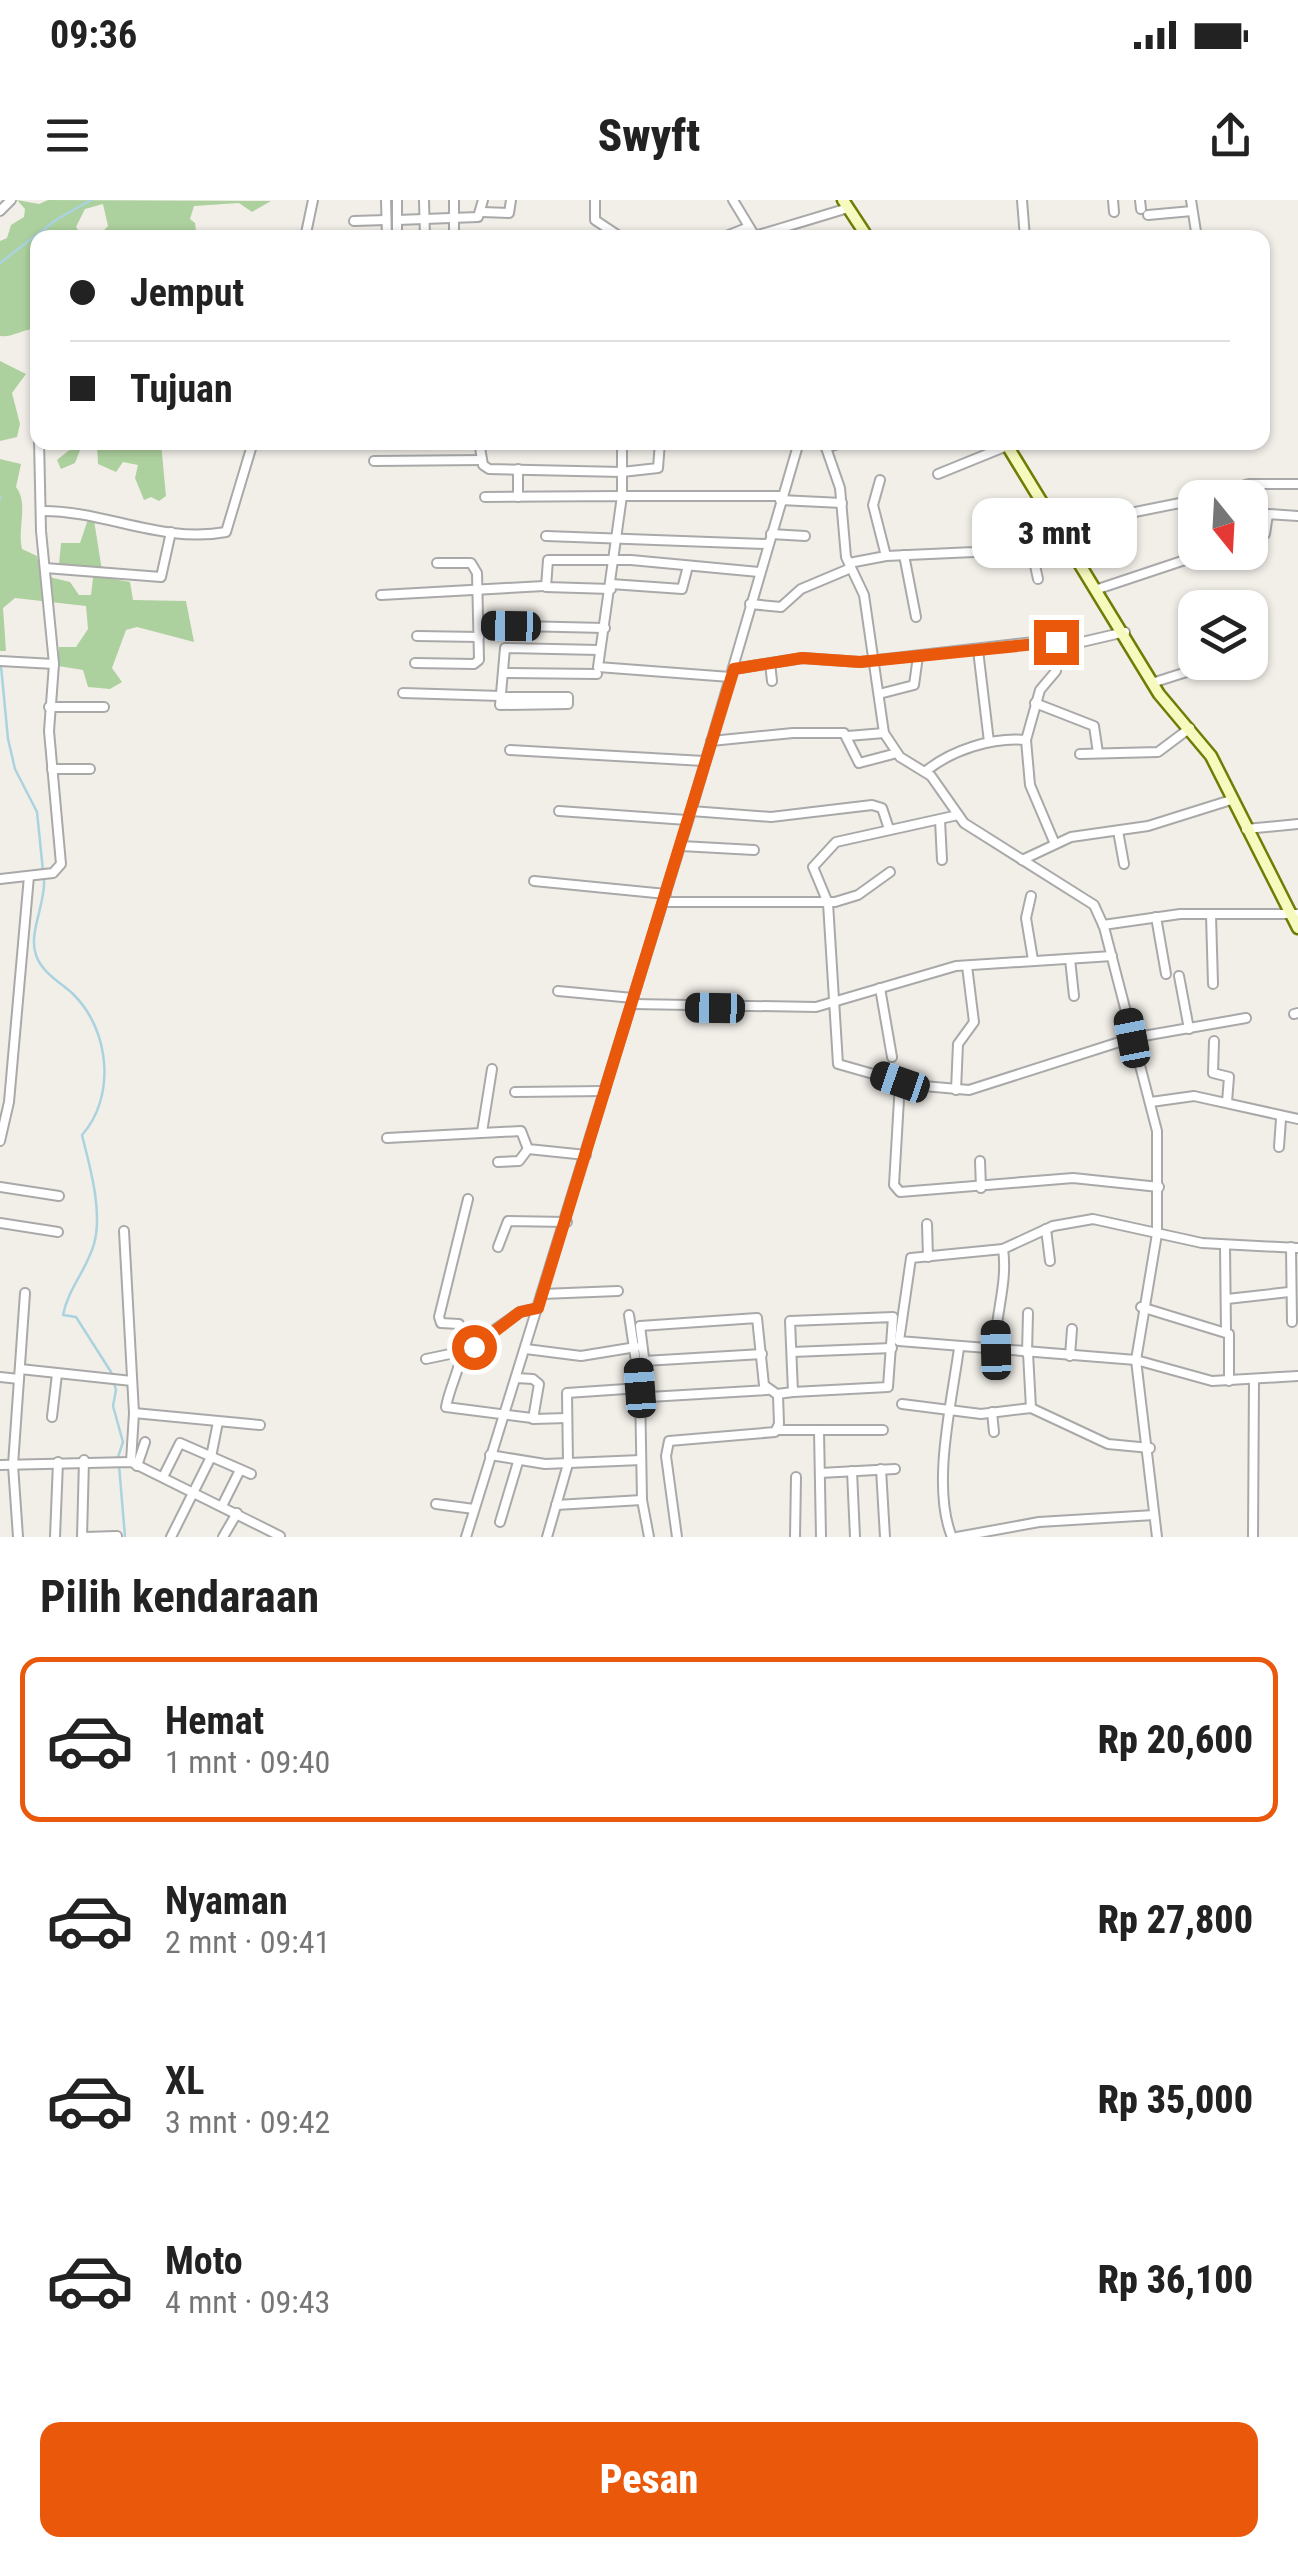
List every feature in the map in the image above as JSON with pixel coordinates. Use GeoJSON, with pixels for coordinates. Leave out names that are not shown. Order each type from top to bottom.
{"type":"FeatureCollection","features":[{"type":"Feature","properties":{"kind":"main road"},"geometry":{"type":"LineString","coordinates":[[848,203],[863,230]]}},
{"type":"Feature","properties":{"kind":"main road"},"geometry":{"type":"LineString","coordinates":[[1010,450],[1125,632],[1152,683],[1212,756],[1231,800],[1294,913],[1298,928]]}},
{"type":"Feature","properties":{"kind":"street"},"geometry":{"type":"LineString","coordinates":[[0,212],[11,200]]}},
{"type":"Feature","properties":{"kind":"street"},"geometry":{"type":"LineString","coordinates":[[306,230],[312,200]]}},
{"type":"Feature","properties":{"kind":"street"},"geometry":{"type":"LineString","coordinates":[[386,200],[387,230]]}},
{"type":"Feature","properties":{"kind":"street"},"geometry":{"type":"LineString","coordinates":[[397,200],[397,230]]}},
{"type":"Feature","properties":{"kind":"street"},"geometry":{"type":"LineString","coordinates":[[424,200],[425,230]]}},
{"type":"Feature","properties":{"kind":"street"},"geometry":{"type":"LineString","coordinates":[[454,200],[454,230]]}},
{"type":"Feature","properties":{"kind":"street"},"geometry":{"type":"LineString","coordinates":[[397,220],[478,217],[483,200]]}},
{"type":"Feature","properties":{"kind":"street"},"geometry":{"type":"LineString","coordinates":[[482,212],[509,213],[511,200]]}},
{"type":"Feature","properties":{"kind":"street"},"geometry":{"type":"LineString","coordinates":[[595,200],[595,220],[610,230]]}},
{"type":"Feature","properties":{"kind":"street"},"geometry":{"type":"LineString","coordinates":[[733,200],[751,230]]}},
{"type":"Feature","properties":{"kind":"street"},"geometry":{"type":"LineString","coordinates":[[1022,200],[1024,230]]}},
{"type":"Feature","properties":{"kind":"street"},"geometry":{"type":"LineString","coordinates":[[1113,200],[1114,212]]}},
{"type":"Feature","properties":{"kind":"street"},"geometry":{"type":"LineString","coordinates":[[1174,200],[1175,212]]}},
{"type":"Feature","properties":{"kind":"street"},"geometry":{"type":"LineString","coordinates":[[1191,200],[1196,230]]}},
{"type":"Feature","properties":{"kind":"street"},"geometry":{"type":"LineString","coordinates":[[774,230],[848,203]]}},
{"type":"Feature","properties":{"kind":"street"},"geometry":{"type":"LineString","coordinates":[[1143,208],[1192,211]]}},
{"type":"Feature","properties":{"kind":"street"},"geometry":{"type":"LineString","coordinates":[[354,221],[386,220]]}},
{"type":"Feature","properties":{"kind":"street"},"geometry":{"type":"LineString","coordinates":[[741,230],[749,227]]}},
{"type":"Feature","properties":{"kind":"street"},"geometry":{"type":"LineString","coordinates":[[0,879],[53,873],[61,864],[48,708],[54,664],[39,450]]}},
{"type":"Feature","properties":{"kind":"street"},"geometry":{"type":"LineString","coordinates":[[41,511],[79,511],[134,528],[170,532],[228,531],[251,450]]}},
{"type":"Feature","properties":{"kind":"street"},"geometry":{"type":"LineString","coordinates":[[480,450],[486,468],[622,472],[658,468],[659,450]]}},
{"type":"Feature","properties":{"kind":"street"},"geometry":{"type":"LineString","coordinates":[[596,687],[622,496],[622,450]]}},
{"type":"Feature","properties":{"kind":"street"},"geometry":{"type":"LineString","coordinates":[[466,1537],[682,846],[796,450]]}},
{"type":"Feature","properties":{"kind":"street"},"geometry":{"type":"LineString","coordinates":[[826,450],[842,503],[850,565],[864,595],[884,733],[897,753],[926,772],[958,816],[1094,905],[1103,925],[1151,1102],[1159,1187],[1157,1234],[1141,1307],[1136,1360],[1150,1448],[1157,1537]]}},
{"type":"Feature","properties":{"kind":"street"},"geometry":{"type":"LineString","coordinates":[[938,474],[992,450]]}},
{"type":"Feature","properties":{"kind":"street"},"geometry":{"type":"LineString","coordinates":[[374,461],[482,460]]}},
{"type":"Feature","properties":{"kind":"street"},"geometry":{"type":"LineString","coordinates":[[518,469],[518,496]]}},
{"type":"Feature","properties":{"kind":"street"},"geometry":{"type":"LineString","coordinates":[[880,480],[873,505],[886,556]]}},
{"type":"Feature","properties":{"kind":"street"},"geometry":{"type":"LineString","coordinates":[[1268,484],[1298,484]]}},
{"type":"Feature","properties":{"kind":"street"},"geometry":{"type":"LineString","coordinates":[[485,497],[781,498],[842,503]]}},
{"type":"Feature","properties":{"kind":"street"},"geometry":{"type":"LineString","coordinates":[[750,604],[782,607],[801,589],[850,565],[886,556],[974,552],[1178,504]]}},
{"type":"Feature","properties":{"kind":"street"},"geometry":{"type":"LineString","coordinates":[[1268,514],[1298,516]]}},
{"type":"Feature","properties":{"kind":"street"},"geometry":{"type":"LineString","coordinates":[[45,568],[161,577],[170,532]]}},
{"type":"Feature","properties":{"kind":"street"},"geometry":{"type":"LineString","coordinates":[[546,536],[805,536]]}},
{"type":"Feature","properties":{"kind":"street"},"geometry":{"type":"LineString","coordinates":[[1029,539],[1038,579]]}},
{"type":"Feature","properties":{"kind":"street"},"geometry":{"type":"LineString","coordinates":[[904,555],[916,617]]}},
{"type":"Feature","properties":{"kind":"street"},"geometry":{"type":"LineString","coordinates":[[544,586],[548,560],[759,572]]}},
{"type":"Feature","properties":{"kind":"street"},"geometry":{"type":"LineString","coordinates":[[1098,588],[1178,562]]}},
{"type":"Feature","properties":{"kind":"street"},"geometry":{"type":"LineString","coordinates":[[415,663],[476,664],[477,573],[470,564],[436,563]]}},
{"type":"Feature","properties":{"kind":"street"},"geometry":{"type":"LineString","coordinates":[[380,595],[544,586],[682,589],[688,566]]}},
{"type":"Feature","properties":{"kind":"street"},"geometry":{"type":"LineString","coordinates":[[479,625],[605,628]]}},
{"type":"Feature","properties":{"kind":"street"},"geometry":{"type":"LineString","coordinates":[[503,673],[732,673],[802,658],[873,660],[1082,642],[1125,632]]}},
{"type":"Feature","properties":{"kind":"street"},"geometry":{"type":"LineString","coordinates":[[417,636],[479,636]]}},
{"type":"Feature","properties":{"kind":"street"},"geometry":{"type":"LineString","coordinates":[[1055,844],[1030,784],[1026,740],[1035,703],[1056,671],[1056,642]]}},
{"type":"Feature","properties":{"kind":"street"},"geometry":{"type":"LineString","coordinates":[[403,693],[501,697],[568,698],[568,704],[500,705],[501,697],[505,648],[599,650]]}},
{"type":"Feature","properties":{"kind":"street"},"geometry":{"type":"LineString","coordinates":[[978,650],[989,742]]}},
{"type":"Feature","properties":{"kind":"street"},"geometry":{"type":"LineString","coordinates":[[878,694],[914,686],[918,656]]}},
{"type":"Feature","properties":{"kind":"street"},"geometry":{"type":"LineString","coordinates":[[0,661],[54,664]]}},
{"type":"Feature","properties":{"kind":"street"},"geometry":{"type":"LineString","coordinates":[[770,663],[772,681]]}},
{"type":"Feature","properties":{"kind":"street"},"geometry":{"type":"LineString","coordinates":[[1152,683],[1178,675]]}},
{"type":"Feature","properties":{"kind":"street"},"geometry":{"type":"LineString","coordinates":[[1035,703],[1094,726],[1098,753]]}},
{"type":"Feature","properties":{"kind":"street"},"geometry":{"type":"LineString","coordinates":[[48,708],[104,707]]}},
{"type":"Feature","properties":{"kind":"street"},"geometry":{"type":"LineString","coordinates":[[1080,754],[1158,752],[1190,728]]}},
{"type":"Feature","properties":{"kind":"street"},"geometry":{"type":"LineString","coordinates":[[711,741],[793,732],[848,736],[884,733]]}},
{"type":"Feature","properties":{"kind":"street"},"geometry":{"type":"LineString","coordinates":[[848,736],[859,763],[897,753]]}},
{"type":"Feature","properties":{"kind":"street"},"geometry":{"type":"LineString","coordinates":[[926,772],[951,756],[989,742],[1026,740]]}},
{"type":"Feature","properties":{"kind":"street"},"geometry":{"type":"LineString","coordinates":[[510,750],[704,761]]}},
{"type":"Feature","properties":{"kind":"street"},"geometry":{"type":"LineString","coordinates":[[52,769],[90,769]]}},
{"type":"Feature","properties":{"kind":"street"},"geometry":{"type":"LineString","coordinates":[[1022,860],[1082,834],[1148,826],[1231,800]]}},
{"type":"Feature","properties":{"kind":"street"},"geometry":{"type":"LineString","coordinates":[[558,811],[771,817],[872,805],[882,808],[889,829]]}},
{"type":"Feature","properties":{"kind":"street"},"geometry":{"type":"LineString","coordinates":[[958,816],[836,842],[815,864],[813,875],[828,903],[836,1062],[900,1082],[956,1090],[982,1089],[1132,1038],[1246,1018]]}},
{"type":"Feature","properties":{"kind":"street"},"geometry":{"type":"LineString","coordinates":[[940,820],[942,860]]}},
{"type":"Feature","properties":{"kind":"street"},"geometry":{"type":"LineString","coordinates":[[1246,828],[1298,824]]}},
{"type":"Feature","properties":{"kind":"street"},"geometry":{"type":"LineString","coordinates":[[1118,830],[1124,864]]}},
{"type":"Feature","properties":{"kind":"street"},"geometry":{"type":"LineString","coordinates":[[682,846],[754,850]]}},
{"type":"Feature","properties":{"kind":"street"},"geometry":{"type":"LineString","coordinates":[[534,881],[665,898],[828,903],[858,895],[890,872]]}},
{"type":"Feature","properties":{"kind":"street"},"geometry":{"type":"LineString","coordinates":[[0,1141],[9,1102],[29,876]]}},
{"type":"Feature","properties":{"kind":"street"},"geometry":{"type":"LineString","coordinates":[[1031,896],[1026,926],[1033,960]]}},
{"type":"Feature","properties":{"kind":"street"},"geometry":{"type":"LineString","coordinates":[[1103,925],[1156,917],[1294,913]]}},
{"type":"Feature","properties":{"kind":"street"},"geometry":{"type":"LineString","coordinates":[[1211,915],[1214,984]]}},
{"type":"Feature","properties":{"kind":"street"},"geometry":{"type":"LineString","coordinates":[[1156,917],[1166,974]]}},
{"type":"Feature","properties":{"kind":"street"},"geometry":{"type":"LineString","coordinates":[[558,991],[632,1001],[774,1008],[834,1005],[914,975],[967,966],[1112,956]]}},
{"type":"Feature","properties":{"kind":"street"},"geometry":{"type":"LineString","coordinates":[[1070,958],[1074,996]]}},
{"type":"Feature","properties":{"kind":"street"},"geometry":{"type":"LineString","coordinates":[[956,1090],[958,1044],[974,1022],[967,966]]}},
{"type":"Feature","properties":{"kind":"street"},"geometry":{"type":"LineString","coordinates":[[1180,976],[1189,1029]]}},
{"type":"Feature","properties":{"kind":"street"},"geometry":{"type":"LineString","coordinates":[[880,988],[892,1057]]}},
{"type":"Feature","properties":{"kind":"street"},"geometry":{"type":"LineString","coordinates":[[1214,1041],[1213,1074],[1229,1077],[1227,1102]]}},
{"type":"Feature","properties":{"kind":"street"},"geometry":{"type":"LineString","coordinates":[[482,1132],[492,1069]]}},
{"type":"Feature","properties":{"kind":"street"},"geometry":{"type":"LineString","coordinates":[[900,1082],[895,1188],[909,1192],[982,1188],[1073,1178],[1159,1187]]}},
{"type":"Feature","properties":{"kind":"street"},"geometry":{"type":"LineString","coordinates":[[515,1092],[605,1091]]}},
{"type":"Feature","properties":{"kind":"street"},"geometry":{"type":"LineString","coordinates":[[1151,1102],[1182,1096],[1227,1102],[1281,1119],[1298,1119]]}},
{"type":"Feature","properties":{"kind":"street"},"geometry":{"type":"LineString","coordinates":[[1279,1147],[1281,1119]]}},
{"type":"Feature","properties":{"kind":"street"},"geometry":{"type":"LineString","coordinates":[[387,1138],[523,1131],[528,1150]]}},
{"type":"Feature","properties":{"kind":"street"},"geometry":{"type":"LineString","coordinates":[[528,1150],[586,1155]]}},
{"type":"Feature","properties":{"kind":"street"},"geometry":{"type":"LineString","coordinates":[[498,1162],[518,1161],[528,1150]]}},
{"type":"Feature","properties":{"kind":"street"},"geometry":{"type":"LineString","coordinates":[[980,1160],[982,1188]]}},
{"type":"Feature","properties":{"kind":"street"},"geometry":{"type":"LineString","coordinates":[[0,1186],[60,1196]]}},
{"type":"Feature","properties":{"kind":"street"},"geometry":{"type":"LineString","coordinates":[[468,1200],[438,1317],[441,1323],[461,1326],[464,1352],[447,1408],[568,1418]]}},
{"type":"Feature","properties":{"kind":"street"},"geometry":{"type":"LineString","coordinates":[[498,1246],[508,1220],[566,1222]]}},
{"type":"Feature","properties":{"kind":"street"},"geometry":{"type":"LineString","coordinates":[[1292,1322],[1289,1292],[1294,1248],[1225,1246],[1092,1220],[1046,1229],[1003,1249],[911,1258],[899,1343],[1136,1360],[1186,1376],[1229,1381],[1298,1376]]}},
{"type":"Feature","properties":{"kind":"street"},"geometry":{"type":"LineString","coordinates":[[0,1223],[58,1232]]}},
{"type":"Feature","properties":{"kind":"street"},"geometry":{"type":"LineString","coordinates":[[927,1224],[928,1257]]}},
{"type":"Feature","properties":{"kind":"street"},"geometry":{"type":"LineString","coordinates":[[1046,1229],[1050,1261]]}},
{"type":"Feature","properties":{"kind":"street"},"geometry":{"type":"LineString","coordinates":[[124,1231],[134,1412],[126,1463]]}},
{"type":"Feature","properties":{"kind":"street"},"geometry":{"type":"LineString","coordinates":[[1225,1246],[1226,1332]]}},
{"type":"Feature","properties":{"kind":"street"},"geometry":{"type":"LineString","coordinates":[[996,1350],[996,1320],[1005,1280],[1003,1249]]}},
{"type":"Feature","properties":{"kind":"street"},"geometry":{"type":"LineString","coordinates":[[542,1294],[618,1290]]}},
{"type":"Feature","properties":{"kind":"street"},"geometry":{"type":"LineString","coordinates":[[1227,1299],[1289,1292]]}},
{"type":"Feature","properties":{"kind":"street"},"geometry":{"type":"LineString","coordinates":[[18,1537],[13,1465],[25,1294]]}},
{"type":"Feature","properties":{"kind":"street"},"geometry":{"type":"LineString","coordinates":[[1141,1307],[1226,1332],[1230,1336],[1229,1381]]}},
{"type":"Feature","properties":{"kind":"street"},"geometry":{"type":"LineString","coordinates":[[426,1359],[464,1352],[520,1312],[538,1308]]}},
{"type":"Feature","properties":{"kind":"street"},"geometry":{"type":"LineString","coordinates":[[1028,1313],[1031,1408]]}},
{"type":"Feature","properties":{"kind":"street"},"geometry":{"type":"LineString","coordinates":[[766,1390],[759,1321],[750,1318],[640,1326],[647,1393],[654,1399],[766,1390],[777,1394],[888,1387],[892,1315],[792,1320],[793,1392]]}},
{"type":"Feature","properties":{"kind":"street"},"geometry":{"type":"LineString","coordinates":[[630,1316],[640,1388],[642,1500],[648,1537]]}},
{"type":"Feature","properties":{"kind":"street"},"geometry":{"type":"LineString","coordinates":[[1070,1356],[1072,1329]]}},
{"type":"Feature","properties":{"kind":"street"},"geometry":{"type":"LineString","coordinates":[[526,1350],[581,1356],[636,1347]]}},
{"type":"Feature","properties":{"kind":"street"},"geometry":{"type":"LineString","coordinates":[[792,1352],[892,1348]]}},
{"type":"Feature","properties":{"kind":"street"},"geometry":{"type":"LineString","coordinates":[[960,1348],[949,1410],[944,1505],[955,1537],[1040,1522],[1154,1515]]}},
{"type":"Feature","properties":{"kind":"street"},"geometry":{"type":"LineString","coordinates":[[644,1361],[762,1354]]}},
{"type":"Feature","properties":{"kind":"street"},"geometry":{"type":"LineString","coordinates":[[0,1377],[57,1374],[132,1382]]}},
{"type":"Feature","properties":{"kind":"street"},"geometry":{"type":"LineString","coordinates":[[52,1417],[57,1374]]}},
{"type":"Feature","properties":{"kind":"street"},"geometry":{"type":"LineString","coordinates":[[516,1378],[533,1379],[539,1384],[532,1418]]}},
{"type":"Feature","properties":{"kind":"street"},"geometry":{"type":"LineString","coordinates":[[1253,1537],[1254,1379]]}},
{"type":"Feature","properties":{"kind":"street"},"geometry":{"type":"LineString","coordinates":[[547,1537],[568,1464],[566,1396],[570,1392],[640,1388]]}},
{"type":"Feature","properties":{"kind":"street"},"geometry":{"type":"LineString","coordinates":[[777,1394],[777,1430]]}},
{"type":"Feature","properties":{"kind":"street"},"geometry":{"type":"LineString","coordinates":[[902,1404],[992,1412],[1031,1408],[1108,1444],[1150,1448]]}},
{"type":"Feature","properties":{"kind":"street"},"geometry":{"type":"LineString","coordinates":[[134,1412],[260,1425]]}},
{"type":"Feature","properties":{"kind":"street"},"geometry":{"type":"LineString","coordinates":[[992,1412],[994,1432]]}},
{"type":"Feature","properties":{"kind":"street"},"geometry":{"type":"LineString","coordinates":[[175,1536],[211,1457],[218,1422]]}},
{"type":"Feature","properties":{"kind":"street"},"geometry":{"type":"LineString","coordinates":[[677,1537],[666,1456],[669,1441],[777,1430],[883,1430]]}},
{"type":"Feature","properties":{"kind":"street"},"geometry":{"type":"LineString","coordinates":[[819,1430],[822,1537]]}},
{"type":"Feature","properties":{"kind":"street"},"geometry":{"type":"LineString","coordinates":[[126,1463],[145,1442]]}},
{"type":"Feature","properties":{"kind":"street"},"geometry":{"type":"LineString","coordinates":[[162,1478],[180,1444],[251,1474]]}},
{"type":"Feature","properties":{"kind":"street"},"geometry":{"type":"LineString","coordinates":[[490,1456],[518,1462],[568,1464],[641,1460]]}},
{"type":"Feature","properties":{"kind":"street"},"geometry":{"type":"LineString","coordinates":[[0,1465],[84,1460],[126,1463],[280,1536]]}},
{"type":"Feature","properties":{"kind":"street"},"geometry":{"type":"LineString","coordinates":[[84,1460],[83,1537],[117,1536]]}},
{"type":"Feature","properties":{"kind":"street"},"geometry":{"type":"LineString","coordinates":[[55,1537],[58,1462]]}},
{"type":"Feature","properties":{"kind":"street"},"geometry":{"type":"LineString","coordinates":[[500,1522],[518,1462]]}},
{"type":"Feature","properties":{"kind":"street"},"geometry":{"type":"LineString","coordinates":[[881,1469],[884,1537]]}},
{"type":"Feature","properties":{"kind":"street"},"geometry":{"type":"LineString","coordinates":[[820,1473],[895,1469]]}},
{"type":"Feature","properties":{"kind":"street"},"geometry":{"type":"LineString","coordinates":[[222,1506],[240,1470]]}},
{"type":"Feature","properties":{"kind":"street"},"geometry":{"type":"LineString","coordinates":[[852,1471],[854,1537]]}},
{"type":"Feature","properties":{"kind":"street"},"geometry":{"type":"LineString","coordinates":[[795,1537],[796,1477]]}},
{"type":"Feature","properties":{"kind":"street"},"geometry":{"type":"LineString","coordinates":[[556,1506],[642,1500]]}},
{"type":"Feature","properties":{"kind":"street"},"geometry":{"type":"LineString","coordinates":[[436,1504],[474,1509]]}},
{"type":"Feature","properties":{"kind":"street"},"geometry":{"type":"LineString","coordinates":[[223,1537],[236,1514]]}},
{"type":"Feature","properties":{"kind":"green space"},"geometry":{"type":"Polygon","coordinates":[[[17,200],[39,204],[48,200],[271,201],[252,212],[239,203],[194,206],[190,219],[196,230],[104,230],[108,226],[103,204],[85,209],[78,230],[30,230],[30,330],[0,336],[0,241],[7,238],[11,225],[24,217],[25,209],[17,200]]]}},
{"type":"Feature","properties":{"kind":"green space"},"geometry":{"type":"Polygon","coordinates":[[[0,361],[26,374],[12,393],[20,424],[17,437],[0,441],[0,361]]]}},
{"type":"Feature","properties":{"kind":"green space"},"geometry":{"type":"Polygon","coordinates":[[[69,450],[80,450],[75,463],[61,469],[57,460],[69,450]]]}},
{"type":"Feature","properties":{"kind":"green space"},"geometry":{"type":"Polygon","coordinates":[[[97,450],[162,450],[166,496],[159,501],[151,497],[144,500],[135,478],[138,465],[123,462],[116,472],[98,464],[97,450]]]}},
{"type":"Feature","properties":{"kind":"green space"},"geometry":{"type":"Polygon","coordinates":[[[0,459],[21,464],[16,487],[22,501],[22,549],[37,556],[41,575],[70,582],[79,595],[91,595],[93,578],[87,567],[59,564],[61,543],[80,543],[88,519],[94,520],[103,577],[130,582],[133,600],[186,601],[194,642],[137,627],[126,630],[112,668],[122,682],[110,689],[88,687],[83,670],[58,666],[59,647],[76,647],[88,629],[86,606],[15,598],[3,608],[6,651],[0,651],[0,459]]]}},
{"type":"Feature","properties":{"kind":"waterway"},"geometry":{"type":"LineString","coordinates":[[43,230],[91,200]]}},
{"type":"Feature","properties":{"kind":"waterway"},"geometry":{"type":"LineString","coordinates":[[0,263],[30,240]]}},
{"type":"Feature","properties":{"kind":"waterway"},"geometry":{"type":"LineString","coordinates":[[1,666],[8,739],[15,769],[37,812],[43,871]]}},
{"type":"Feature","properties":{"kind":"waterway"},"geometry":{"type":"LineString","coordinates":[[44,879],[34,937],[36,955],[47,972],[85,1009],[95,1026],[104,1064],[100,1102],[82,1135],[94,1190],[94,1244],[63,1315],[76,1317],[111,1372],[116,1390],[113,1406],[123,1442],[118,1457]]}},
{"type":"Feature","properties":{"kind":"waterway"},"geometry":{"type":"LineString","coordinates":[[119,1465],[125,1537]]}},
{"type":"Feature","properties":{"kind":"route"},"geometry":{"type":"LineString","coordinates":[[474,1347],[520,1312],[538,1308],[734,669],[802,658],[860,662],[1056,642]]}}]}
